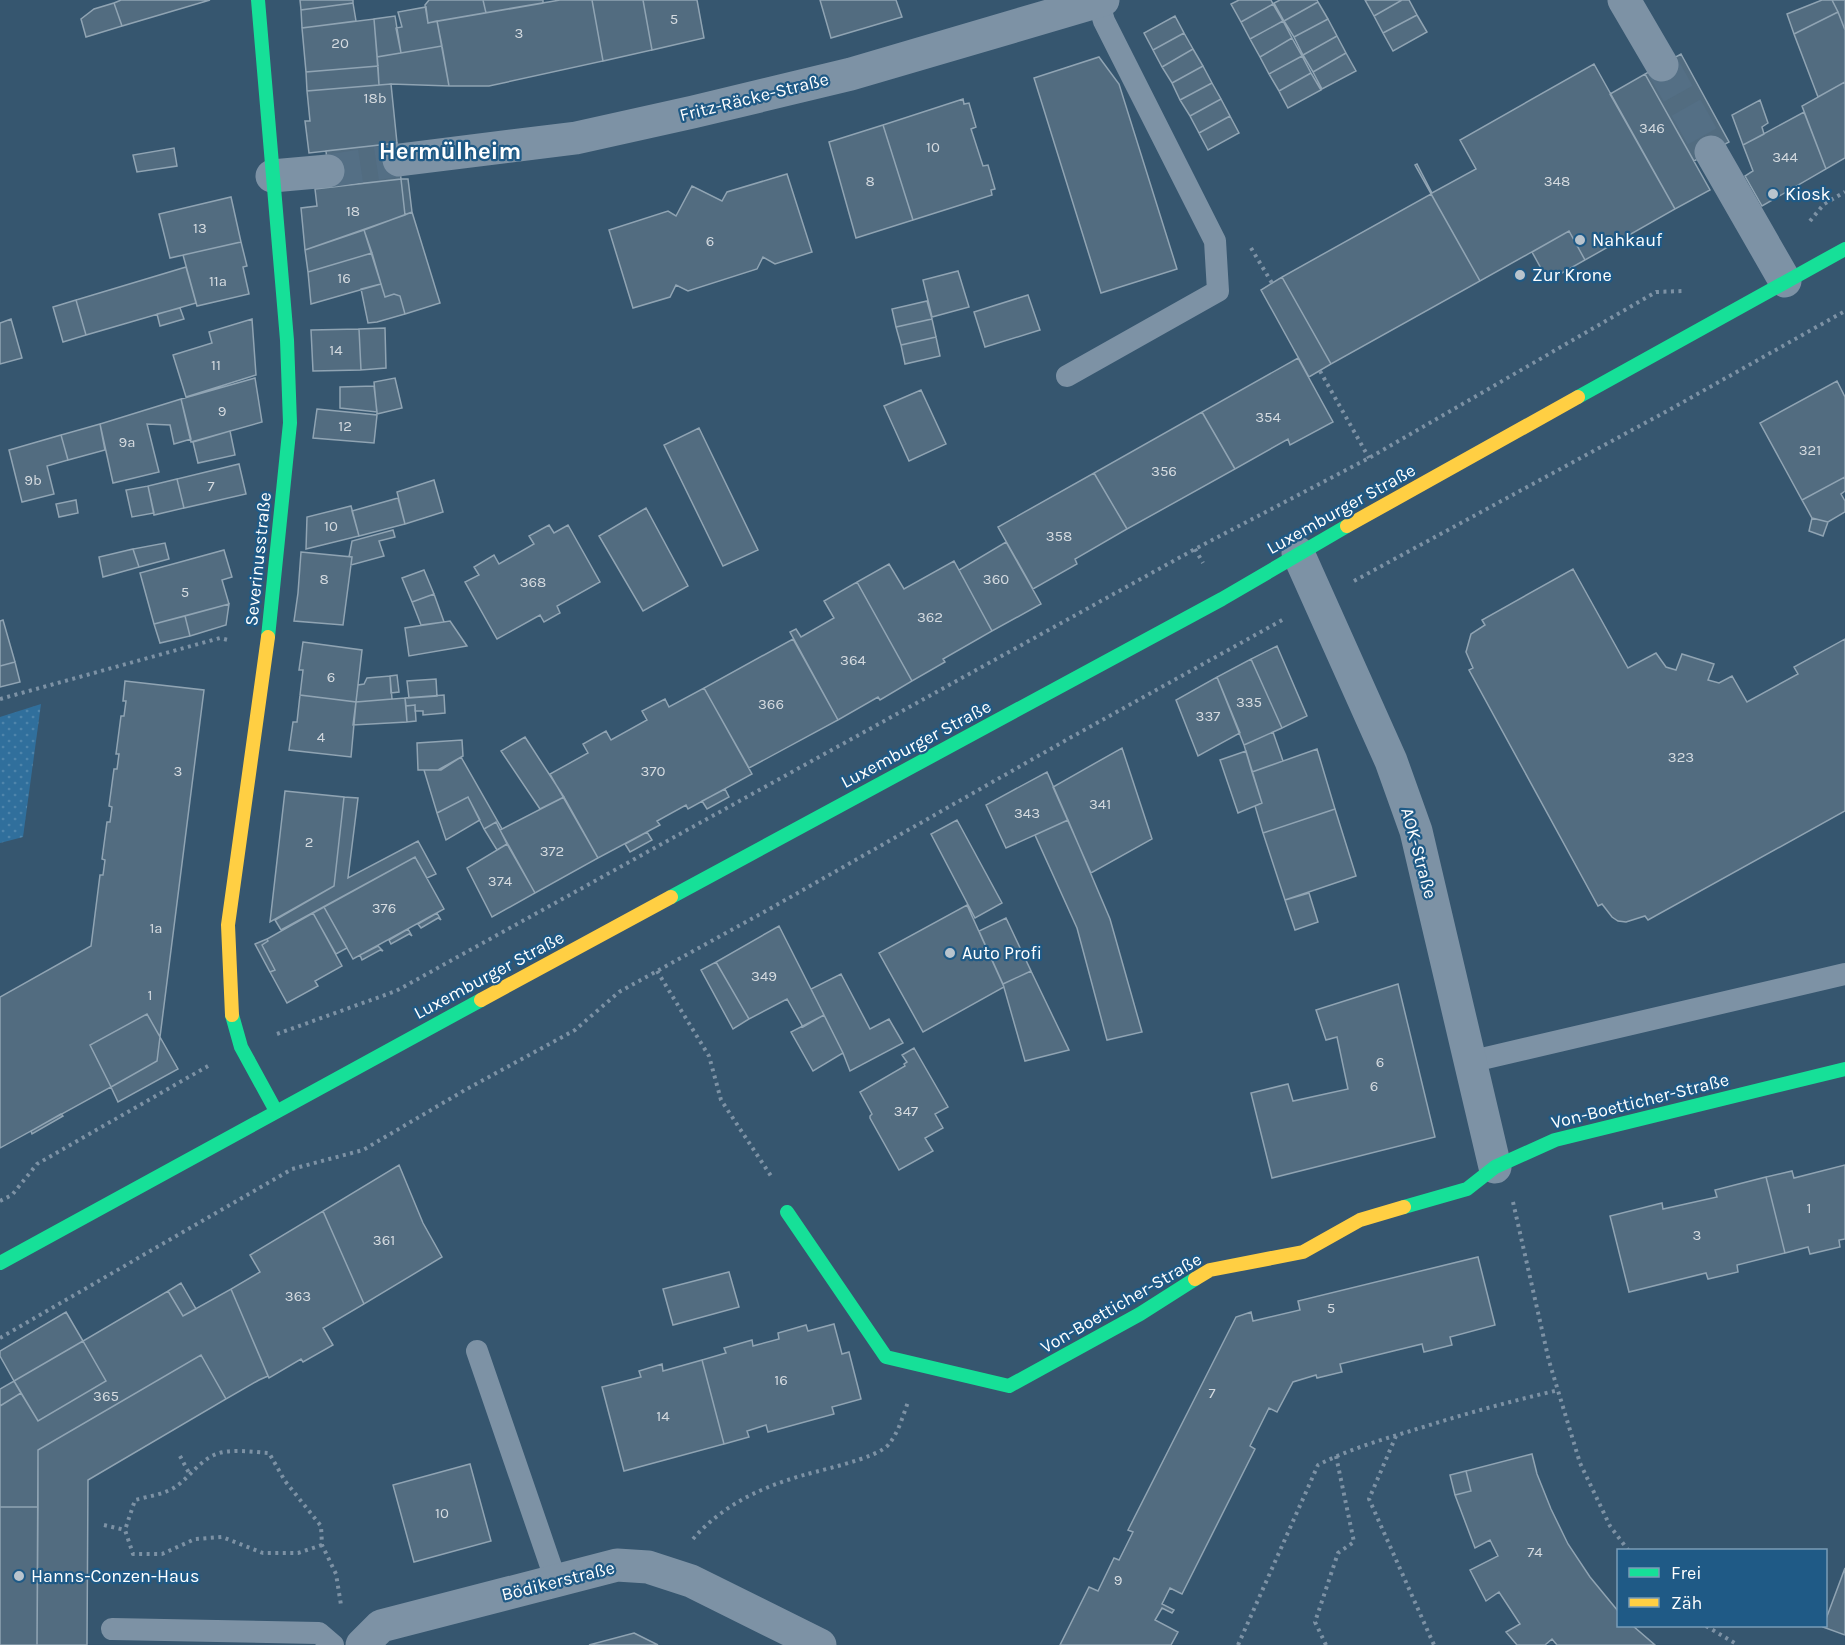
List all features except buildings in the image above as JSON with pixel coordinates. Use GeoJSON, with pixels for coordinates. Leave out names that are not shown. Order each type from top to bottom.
{"type":"FeatureCollection","features":[{"type":"Feature","properties":{"kind":"street","name":"Severinusstraße"},"geometry":{"type":"LineString","coordinates":[[258,0],[287,340],[290,423],[267,647],[228,925],[231,1012],[241,1047],[276,1111]]}},
{"type":"Feature","properties":{"kind":"street"},"geometry":{"type":"LineString","coordinates":[[1624,0],[1662,64]]}},
{"type":"Feature","properties":{"kind":"street","name":"Fritz-Räcke-Straße"},"geometry":{"type":"LineString","coordinates":[[399,160],[576,138],[693,112],[851,74],[1100,1]]}},
{"type":"Feature","properties":{"kind":"street"},"geometry":{"type":"LineString","coordinates":[[1711,152],[1778,268]]}},
{"type":"Feature","properties":{"kind":"street"},"geometry":{"type":"LineString","coordinates":[[272,176],[328,171]]}},
{"type":"Feature","properties":{"kind":"street","name":"Luxemburger Straße"},"geometry":{"type":"LineString","coordinates":[[1,1262],[1222,598],[1298,553],[1563,407],[1778,268],[1845,249]]}},
{"type":"Feature","properties":{"kind":"street","name":"AOK-Straße"},"geometry":{"type":"LineString","coordinates":[[1298,553],[1391,761],[1416,831],[1495,1167]]}},
{"type":"Feature","properties":{"kind":"street","name":"Von-Boetticher-Straße"},"geometry":{"type":"LineString","coordinates":[[787,1212],[886,1357],[1009,1386],[1140,1314],[1209,1270],[1303,1252],[1360,1220],[1467,1189],[1495,1167],[1555,1140],[1845,1069]]}},
{"type":"Feature","properties":{"kind":"street","name":"Bödikerstraße"},"geometry":{"type":"LineString","coordinates":[[362,1645],[381,1626],[616,1565],[648,1567],[692,1581],[820,1645]]}},
{"type":"Feature","properties":{"kind":"lane"},"geometry":{"type":"LineString","coordinates":[[1067,376],[1218,291],[1215,241],[1104,21],[1100,1]]}},
{"type":"Feature","properties":{"kind":"lane"},"geometry":{"type":"LineString","coordinates":[[1469,1062],[1845,974]]}},
{"type":"Feature","properties":{"kind":"lane"},"geometry":{"type":"LineString","coordinates":[[477,1351],[556,1581]]}},
{"type":"Feature","properties":{"kind":"lane"},"geometry":{"type":"LineString","coordinates":[[112,1629],[319,1633],[333,1645]]}},
{"type":"Feature","properties":{"kind":"path"},"geometry":{"type":"LineString","coordinates":[[1778,268],[1824,204],[1845,192]]}},
{"type":"Feature","properties":{"kind":"path"},"geometry":{"type":"LineString","coordinates":[[0,1201],[12,1195],[37,1164],[241,1047],[396,991],[1195,549],[1369,458],[1656,292],[1689,290]]}},
{"type":"Feature","properties":{"kind":"path"},"geometry":{"type":"LineString","coordinates":[[0,1338],[292,1169],[363,1150],[465,1090],[575,1030],[619,992],[1098,722],[1669,410],[1845,311]]}},
{"type":"Feature","properties":{"kind":"path"},"geometry":{"type":"LineString","coordinates":[[1320,371],[1369,458]]}},
{"type":"Feature","properties":{"kind":"path"},"geometry":{"type":"LineString","coordinates":[[0,699],[220,638],[267,647]]}},
{"type":"Feature","properties":{"kind":"path"},"geometry":{"type":"LineString","coordinates":[[657,971],[709,1056],[721,1100],[785,1199],[787,1212]]}},
{"type":"Feature","properties":{"kind":"path"},"geometry":{"type":"LineString","coordinates":[[1495,1167],[1511,1191],[1549,1361],[1580,1463],[1610,1526],[1627,1549]]}},
{"type":"Feature","properties":{"kind":"path"},"geometry":{"type":"LineString","coordinates":[[665,1572],[704,1526],[735,1502],[775,1484],[875,1454],[889,1446],[911,1396],[931,1368]]}},
{"type":"Feature","properties":{"kind":"path"},"geometry":{"type":"LineString","coordinates":[[1238,1645],[1318,1465],[1336,1456],[1396,1435],[1506,1402],[1559,1390]]}},
{"type":"Feature","properties":{"kind":"path"},"geometry":{"type":"LineString","coordinates":[[1396,1435],[1369,1499],[1434,1645]]}},
{"type":"Feature","properties":{"kind":"path"},"geometry":{"type":"LineString","coordinates":[[322,1545],[298,1553],[263,1553],[222,1537],[195,1539],[162,1554],[133,1554],[125,1530],[135,1500],[158,1494],[178,1485],[196,1466],[216,1454],[246,1451],[269,1453],[285,1481],[321,1526],[322,1545],[336,1574],[341,1610]]}},
{"type":"Feature","properties":{"kind":"path"},"geometry":{"type":"LineString","coordinates":[[180,1456],[189,1473]]}},
{"type":"Feature","properties":{"kind":"path"},"geometry":{"type":"LineString","coordinates":[[1326,1645],[1315,1622],[1338,1552],[1354,1542],[1336,1456]]}},
{"type":"Feature","properties":{"kind":"path"},"geometry":{"type":"LineString","coordinates":[[104,1525],[125,1530]]}},
{"type":"Feature","properties":{"kind":"path"},"geometry":{"type":"LineString","coordinates":[[1708,1627],[1738,1645]]}},
{"type":"Feature","properties":{"kind":"shaded area"},"geometry":{"type":"Polygon","coordinates":[[[41,704],[23,837],[0,843],[0,717],[41,704]]]}},
{"type":"Feature","properties":{"kind":"tunnel"},"geometry":{"type":"LineString","coordinates":[[1662,65],[1711,152]]}},
{"type":"Feature","properties":{"kind":"tunnel"},"geometry":{"type":"LineString","coordinates":[[328,171],[399,160]]}},
{"type":"Feature","properties":{"kind":"traffic: fast"},"geometry":{"type":"LineString","coordinates":[[258,0],[287,340],[290,423],[268,637]]}},
{"type":"Feature","properties":{"kind":"traffic: fast"},"geometry":{"type":"LineString","coordinates":[[1578,397],[1845,249]]}},
{"type":"Feature","properties":{"kind":"traffic: fast"},"geometry":{"type":"LineString","coordinates":[[671,897],[1222,599],[1347,526]]}},
{"type":"Feature","properties":{"kind":"traffic: fast"},"geometry":{"type":"LineString","coordinates":[[0,1263],[481,1000]]}},
{"type":"Feature","properties":{"kind":"traffic: fast"},"geometry":{"type":"LineString","coordinates":[[232,1015],[241,1047],[276,1111]]}},
{"type":"Feature","properties":{"kind":"traffic: fast"},"geometry":{"type":"LineString","coordinates":[[1404,1207],[1467,1189],[1495,1167],[1555,1140],[1845,1069]]}},
{"type":"Feature","properties":{"kind":"traffic: fast"},"geometry":{"type":"LineString","coordinates":[[787,1212],[886,1357],[1009,1386],[1140,1314],[1195,1279]]}},
{"type":"Feature","properties":{"kind":"traffic: slow"},"geometry":{"type":"LineString","coordinates":[[1347,526],[1578,397]]}},
{"type":"Feature","properties":{"kind":"traffic: slow"},"geometry":{"type":"LineString","coordinates":[[232,1015],[228,925],[268,637]]}},
{"type":"Feature","properties":{"kind":"traffic: slow"},"geometry":{"type":"LineString","coordinates":[[481,1000],[671,897]]}},
{"type":"Feature","properties":{"kind":"traffic: slow"},"geometry":{"type":"LineString","coordinates":[[1195,1279],[1210,1270],[1303,1252],[1360,1220],[1404,1207]]}},
{"type":"Feature","properties":{"kind":"place","name":"Kiosk"},"geometry":{"type":"Point","coordinates":[1773,194]}},
{"type":"Feature","properties":{"kind":"place","name":"Nahkauf"},"geometry":{"type":"Point","coordinates":[1580,240]}},
{"type":"Feature","properties":{"kind":"place","name":"Zur Krone"},"geometry":{"type":"Point","coordinates":[1520,275]}},
{"type":"Feature","properties":{"kind":"place","name":"Auto Profi"},"geometry":{"type":"Point","coordinates":[950,953]}},
{"type":"Feature","properties":{"kind":"place","name":"Hanns-Conzen-Haus"},"geometry":{"type":"Point","coordinates":[19,1576]}},
{"type":"Feature","properties":{"kind":"district","name":"Hermülheim"},"geometry":{"type":"Point","coordinates":[450,151]}}]}
